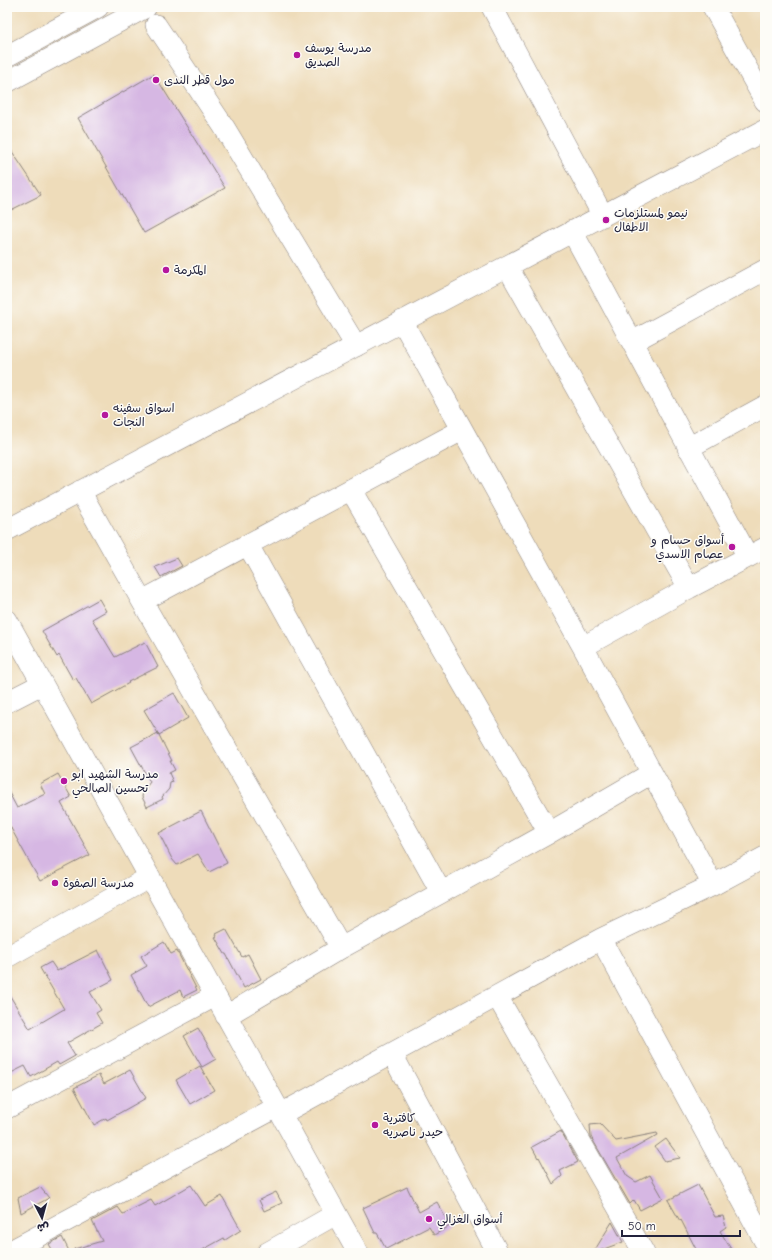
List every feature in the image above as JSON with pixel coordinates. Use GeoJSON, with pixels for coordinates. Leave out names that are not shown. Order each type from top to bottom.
{"type":"FeatureCollection","features":[{"type":"Feature","properties":{"kind":"street"},"geometry":{"type":"LineString","coordinates":[[7,82],[146,7]]}},
{"type":"Feature","properties":{"kind":"street"},"geometry":{"type":"LineString","coordinates":[[492,7],[603,216]]}},
{"type":"Feature","properties":{"kind":"street"},"geometry":{"type":"LineString","coordinates":[[713,7],[765,100]]}},
{"type":"Feature","properties":{"kind":"street"},"geometry":{"type":"LineString","coordinates":[[7,56],[85,10]]}},
{"type":"Feature","properties":{"kind":"street"},"geometry":{"type":"LineString","coordinates":[[156,25],[224,127],[356,346]]}},
{"type":"Feature","properties":{"kind":"street"},"geometry":{"type":"LineString","coordinates":[[7,530],[765,130]]}},
{"type":"Feature","properties":{"kind":"street"},"geometry":{"type":"LineString","coordinates":[[572,231],[688,448],[757,552],[583,647]]}},
{"type":"Feature","properties":{"kind":"street"},"geometry":{"type":"LineString","coordinates":[[507,266],[689,588]]}},
{"type":"Feature","properties":{"kind":"street"},"geometry":{"type":"LineString","coordinates":[[632,342],[765,270]]}},
{"type":"Feature","properties":{"kind":"street"},"geometry":{"type":"LineString","coordinates":[[402,321],[713,885]]}},
{"type":"Feature","properties":{"kind":"street"},"geometry":{"type":"LineString","coordinates":[[688,448],[765,406]]}},
{"type":"Feature","properties":{"kind":"street"},"geometry":{"type":"LineString","coordinates":[[142,601],[462,430]]}},
{"type":"Feature","properties":{"kind":"street"},"geometry":{"type":"LineString","coordinates":[[351,490],[549,833]]}},
{"type":"Feature","properties":{"kind":"street"},"geometry":{"type":"LineString","coordinates":[[80,491],[341,948]]}},
{"type":"Feature","properties":{"kind":"street"},"geometry":{"type":"LineString","coordinates":[[248,545],[441,892]]}},
{"type":"Feature","properties":{"kind":"street"},"geometry":{"type":"LineString","coordinates":[[7,620],[358,1253]]}},
{"type":"Feature","properties":{"kind":"street"},"geometry":{"type":"LineString","coordinates":[[7,702],[42,684]]}},
{"type":"Feature","properties":{"kind":"street"},"geometry":{"type":"LineString","coordinates":[[226,1016],[341,948],[549,833],[652,773]]}},
{"type":"Feature","properties":{"kind":"street"},"geometry":{"type":"LineString","coordinates":[[7,1253],[279,1110],[392,1054],[601,940],[713,885],[765,857]]}},
{"type":"Feature","properties":{"kind":"street"},"geometry":{"type":"LineString","coordinates":[[7,957],[150,878]]}},
{"type":"Feature","properties":{"kind":"street"},"geometry":{"type":"LineString","coordinates":[[601,940],[765,1242]]}},
{"type":"Feature","properties":{"kind":"street"},"geometry":{"type":"LineString","coordinates":[[7,1108],[215,996]]}},
{"type":"Feature","properties":{"kind":"street"},"geometry":{"type":"LineString","coordinates":[[497,996],[644,1253]]}},
{"type":"Feature","properties":{"kind":"street"},"geometry":{"type":"LineString","coordinates":[[392,1054],[498,1253]]}},
{"type":"Feature","properties":{"kind":"street"},"geometry":{"type":"LineString","coordinates":[[267,1253],[336,1214]]}},
{"type":"Feature","properties":{"kind":"building"},"geometry":{"type":"Polygon","coordinates":[[[154,74],[225,188],[144,233],[78,118],[154,74]]]}},
{"type":"Feature","properties":{"kind":"building"},"geometry":{"type":"Polygon","coordinates":[[[7,144],[41,195],[7,212],[7,144]]]}},
{"type":"Feature","properties":{"kind":"building"},"geometry":{"type":"Polygon","coordinates":[[[177,558],[182,566],[161,577],[155,567],[177,558]]]}},
{"type":"Feature","properties":{"kind":"building"},"geometry":{"type":"Polygon","coordinates":[[[99,599],[106,611],[92,619],[115,657],[145,642],[158,667],[128,682],[129,683],[91,704],[76,678],[73,680],[59,655],[57,657],[42,631],[99,599]]]}},
{"type":"Feature","properties":{"kind":"building"},"geometry":{"type":"Polygon","coordinates":[[[174,693],[188,718],[159,735],[144,710],[174,693]]]}},
{"type":"Feature","properties":{"kind":"building"},"geometry":{"type":"Polygon","coordinates":[[[158,733],[175,770],[169,773],[173,782],[170,783],[169,789],[162,797],[163,799],[147,807],[142,797],[143,791],[150,782],[131,747],[158,733]]]}},
{"type":"Feature","properties":{"kind":"building"},"geometry":{"type":"Polygon","coordinates":[[[58,774],[71,797],[61,803],[90,855],[40,881],[7,821],[7,789],[17,808],[45,794],[40,784],[58,774]]]}},
{"type":"Feature","properties":{"kind":"building"},"geometry":{"type":"Polygon","coordinates":[[[201,811],[227,863],[209,872],[198,854],[177,865],[172,859],[159,833],[201,811]]]}},
{"type":"Feature","properties":{"kind":"building"},"geometry":{"type":"Polygon","coordinates":[[[226,929],[242,957],[248,954],[261,979],[244,988],[215,937],[217,936],[216,934],[226,929]]]}},
{"type":"Feature","properties":{"kind":"building"},"geometry":{"type":"Polygon","coordinates":[[[164,942],[171,954],[177,951],[197,990],[183,997],[180,990],[148,1007],[131,975],[147,966],[141,956],[164,942]]]}},
{"type":"Feature","properties":{"kind":"building"},"geometry":{"type":"Polygon","coordinates":[[[98,950],[113,980],[90,992],[101,1010],[96,1013],[102,1023],[67,1043],[75,1056],[59,1065],[57,1062],[31,1077],[25,1066],[7,1075],[7,991],[30,1029],[64,1009],[40,968],[51,962],[57,971],[98,950]]]}},
{"type":"Feature","properties":{"kind":"building"},"geometry":{"type":"Polygon","coordinates":[[[198,1028],[216,1059],[202,1067],[184,1036],[198,1028]]]}},
{"type":"Feature","properties":{"kind":"building"},"geometry":{"type":"Polygon","coordinates":[[[200,1066],[214,1090],[190,1104],[176,1080],[200,1066]]]}},
{"type":"Feature","properties":{"kind":"building"},"geometry":{"type":"Polygon","coordinates":[[[130,1070],[146,1098],[107,1120],[106,1118],[94,1125],[74,1088],[99,1075],[104,1084],[130,1070]]]}},
{"type":"Feature","properties":{"kind":"building"},"geometry":{"type":"Polygon","coordinates":[[[600,1124],[616,1141],[657,1133],[658,1135],[617,1158],[627,1176],[636,1182],[650,1175],[663,1198],[640,1210],[634,1200],[630,1204],[591,1137],[590,1125],[600,1124]]]}},
{"type":"Feature","properties":{"kind":"building"},"geometry":{"type":"Polygon","coordinates":[[[561,1131],[578,1162],[560,1171],[562,1176],[553,1184],[532,1147],[561,1131]]]}},
{"type":"Feature","properties":{"kind":"building"},"geometry":{"type":"Polygon","coordinates":[[[666,1139],[680,1158],[665,1161],[655,1147],[666,1139]]]}},
{"type":"Feature","properties":{"kind":"building"},"geometry":{"type":"Polygon","coordinates":[[[191,1185],[205,1206],[222,1196],[241,1230],[225,1240],[224,1238],[197,1253],[74,1253],[74,1249],[102,1241],[92,1221],[118,1207],[123,1214],[151,1200],[155,1206],[191,1185]]]}},
{"type":"Feature","properties":{"kind":"building"},"geometry":{"type":"Polygon","coordinates":[[[698,1185],[715,1217],[723,1216],[726,1227],[720,1231],[731,1249],[725,1253],[698,1253],[681,1220],[680,1221],[668,1200],[698,1185]]]}},
{"type":"Feature","properties":{"kind":"building"},"geometry":{"type":"Polygon","coordinates":[[[40,1187],[49,1198],[21,1213],[18,1198],[40,1187]]]}},
{"type":"Feature","properties":{"kind":"building"},"geometry":{"type":"Polygon","coordinates":[[[407,1187],[419,1212],[437,1202],[450,1226],[434,1235],[429,1227],[386,1249],[377,1233],[375,1233],[363,1208],[407,1187]]]}},
{"type":"Feature","properties":{"kind":"building"},"geometry":{"type":"Polygon","coordinates":[[[276,1192],[282,1203],[264,1211],[259,1200],[276,1192]]]}},
{"type":"Feature","properties":{"kind":"building"},"geometry":{"type":"Polygon","coordinates":[[[612,1222],[623,1242],[593,1253],[612,1222]]]}},
{"type":"Feature","properties":{"kind":"building"},"geometry":{"type":"Polygon","coordinates":[[[62,1237],[70,1253],[54,1253],[49,1244],[62,1237]]]}},
{"type":"Feature","properties":{"kind":"place","name":"مدرسة يوسف الصديق"},"geometry":{"type":"Point","coordinates":[297,55]}},
{"type":"Feature","properties":{"kind":"place","name":"مول قطر الندى"},"geometry":{"type":"Point","coordinates":[156,80]}},
{"type":"Feature","properties":{"kind":"place","name":"نيمو لمستلزمات الاطفال"},"geometry":{"type":"Point","coordinates":[606,220]}},
{"type":"Feature","properties":{"kind":"place","name":"المكرمة"},"geometry":{"type":"Point","coordinates":[166,270]}},
{"type":"Feature","properties":{"kind":"place","name":"اسواق سفينه النجات"},"geometry":{"type":"Point","coordinates":[105,415]}},
{"type":"Feature","properties":{"kind":"place","name":"أسواق حسام و عصام الاسدي"},"geometry":{"type":"Point","coordinates":[732,547]}},
{"type":"Feature","properties":{"kind":"place","name":"مدرسة الشهيد ابو تحسين الصالحي"},"geometry":{"type":"Point","coordinates":[64,781]}},
{"type":"Feature","properties":{"kind":"place","name":"مدرسة الصفوة"},"geometry":{"type":"Point","coordinates":[55,883]}},
{"type":"Feature","properties":{"kind":"place","name":"كافترية حيدر ناصريه"},"geometry":{"type":"Point","coordinates":[375,1125]}},
{"type":"Feature","properties":{"kind":"place","name":"أسواق الغزالي"},"geometry":{"type":"Point","coordinates":[429,1219]}}]}
